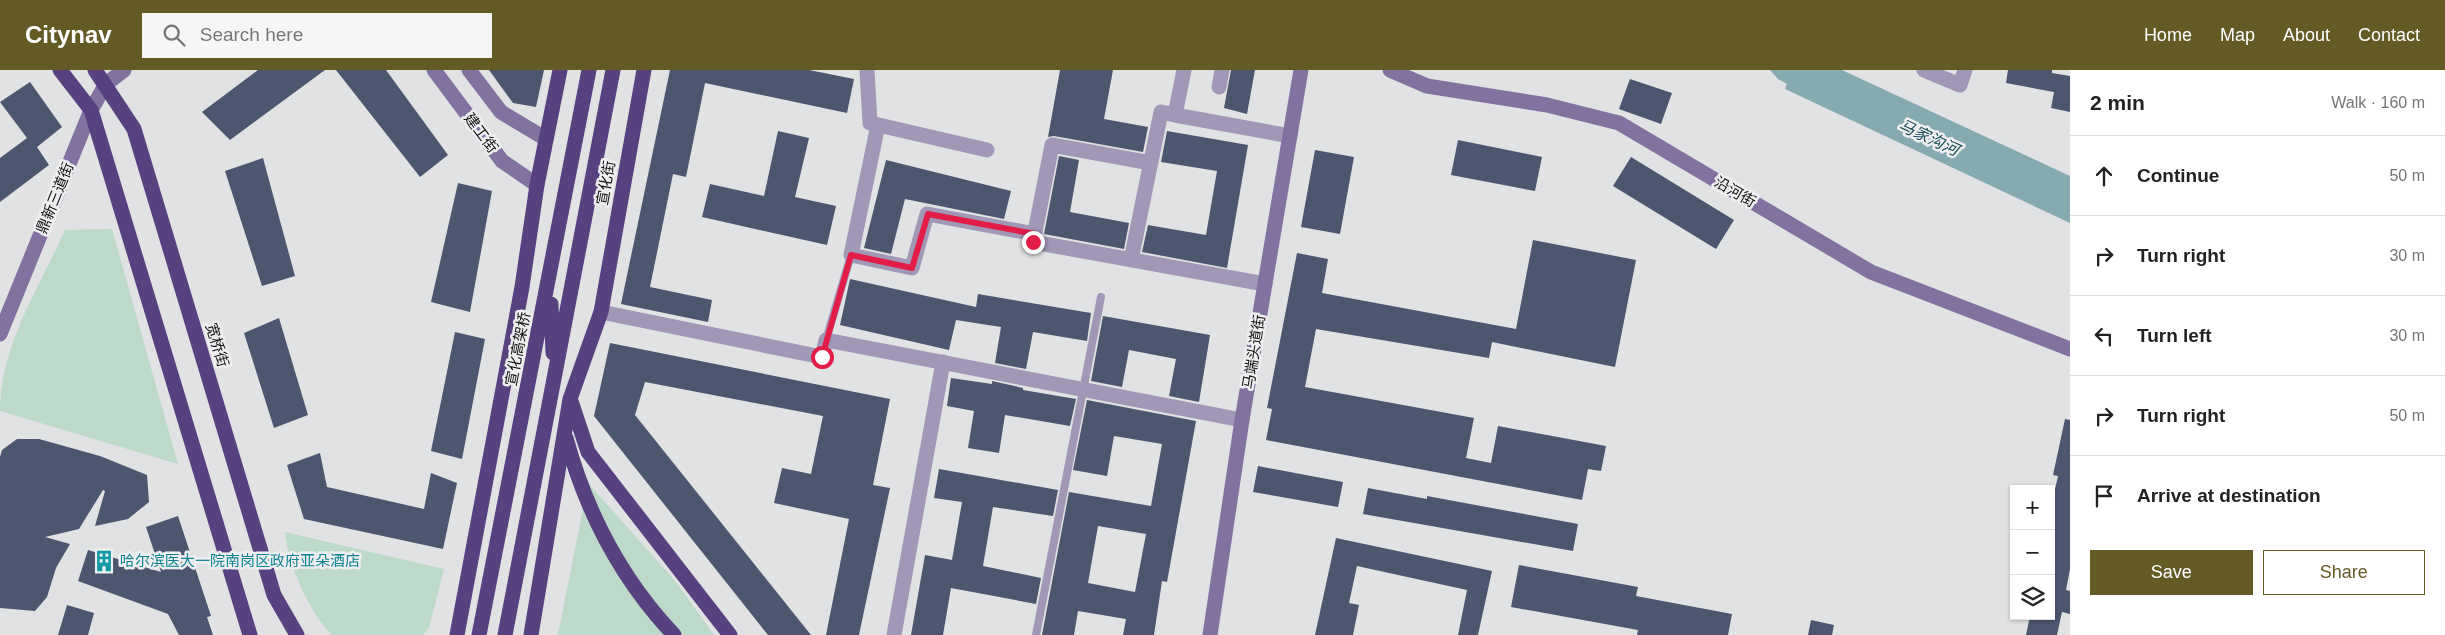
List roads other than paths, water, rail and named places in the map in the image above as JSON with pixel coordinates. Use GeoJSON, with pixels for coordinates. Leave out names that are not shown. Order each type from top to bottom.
{"type":"FeatureCollection","features":[{"type":"Feature","properties":{"kind":"highway"},"geometry":{"type":"LineString","coordinates":[[60,70],[91,110],[250,635]]}},
{"type":"Feature","properties":{"kind":"highway","name":"宽桥街"},"geometry":{"type":"LineString","coordinates":[[95,70],[134,128],[274,595],[297,635]]}},
{"type":"Feature","properties":{"kind":"highway"},"geometry":{"type":"LineString","coordinates":[[457,635],[522,287],[546,139],[560,70]]}},
{"type":"Feature","properties":{"kind":"highway","name":"宣化高架桥"},"geometry":{"type":"LineString","coordinates":[[479,635],[551,275],[589,70]]}},
{"type":"Feature","properties":{"kind":"highway"},"geometry":{"type":"LineString","coordinates":[[505,635],[613,70]]}},
{"type":"Feature","properties":{"kind":"highway","name":"宣化街"},"geometry":{"type":"LineString","coordinates":[[531,635],[570,399],[602,307],[644,70]]}},
{"type":"Feature","properties":{"kind":"highway"},"geometry":{"type":"LineString","coordinates":[[551,275],[553,356],[561,419],[575,469],[592,514],[617,559],[641,596],[674,635]]}},
{"type":"Feature","properties":{"kind":"highway"},"geometry":{"type":"LineString","coordinates":[[570,399],[588,452],[730,635]]}},
{"type":"Feature","properties":{"kind":"highway"},"geometry":{"type":"LineString","coordinates":[[447,635],[460,620]]}},
{"type":"Feature","properties":{"kind":"street","name":"鼎新三道街"},"geometry":{"type":"LineString","coordinates":[[0,334],[91,110],[106,84],[124,70]]}},
{"type":"Feature","properties":{"kind":"street","name":"建工街"},"geometry":{"type":"LineString","coordinates":[[434,70],[502,161],[538,185]]}},
{"type":"Feature","properties":{"kind":"street","name":"建工街"},"geometry":{"type":"LineString","coordinates":[[469,70],[501,112],[546,139]]}},
{"type":"Feature","properties":{"kind":"street"},"geometry":{"type":"LineString","coordinates":[[867,70],[870,123],[987,150]]}},
{"type":"Feature","properties":{"kind":"street"},"geometry":{"type":"LineString","coordinates":[[1176,115],[1184,70]]}},
{"type":"Feature","properties":{"kind":"street"},"geometry":{"type":"LineString","coordinates":[[1219,87],[1222,70]]}},
{"type":"Feature","properties":{"kind":"street","name":"马端头道街"},"geometry":{"type":"LineString","coordinates":[[1210,635],[1242,420],[1301,70]]}},
{"type":"Feature","properties":{"kind":"street","name":"沿河街"},"geometry":{"type":"LineString","coordinates":[[1390,70],[1427,86],[1547,106],[1619,123],[1871,272],[2070,348]]}},
{"type":"Feature","properties":{"kind":"street"},"geometry":{"type":"LineString","coordinates":[[1924,70],[1960,85],[1965,70]]}},
{"type":"Feature","properties":{"kind":"street"},"geometry":{"type":"LineString","coordinates":[[1131,260],[1161,112],[1290,136]]}},
{"type":"Feature","properties":{"kind":"street"},"geometry":{"type":"LineString","coordinates":[[878,125],[851,255],[912,268],[928,214],[1035,234]]}},
{"type":"Feature","properties":{"kind":"street"},"geometry":{"type":"LineString","coordinates":[[1150,163],[1052,145],[1033,242],[1265,284]]}},
{"type":"Feature","properties":{"kind":"street"},"geometry":{"type":"LineString","coordinates":[[602,307],[822,357],[826,340],[1242,420]]}},
{"type":"Feature","properties":{"kind":"street"},"geometry":{"type":"LineString","coordinates":[[894,635],[943,362]]}},
{"type":"Feature","properties":{"kind":"lane"},"geometry":{"type":"LineString","coordinates":[[826,340],[851,255]]}},
{"type":"Feature","properties":{"kind":"lane"},"geometry":{"type":"LineString","coordinates":[[1036,635],[1101,297]]}},
{"type":"Feature","properties":{"kind":"water","name":"马家沟河"},"geometry":{"type":"Polygon","coordinates":[[[1770,70],[1842,70],[2070,176],[2070,223],[1785,89],[1787,84],[1778,79],[1770,70]]]}},
{"type":"Feature","properties":{"kind":"place","name":"哈尔滨医大一院南岗区政府亚朵酒店"},"geometry":{"type":"Point","coordinates":[104,561]}}]}
